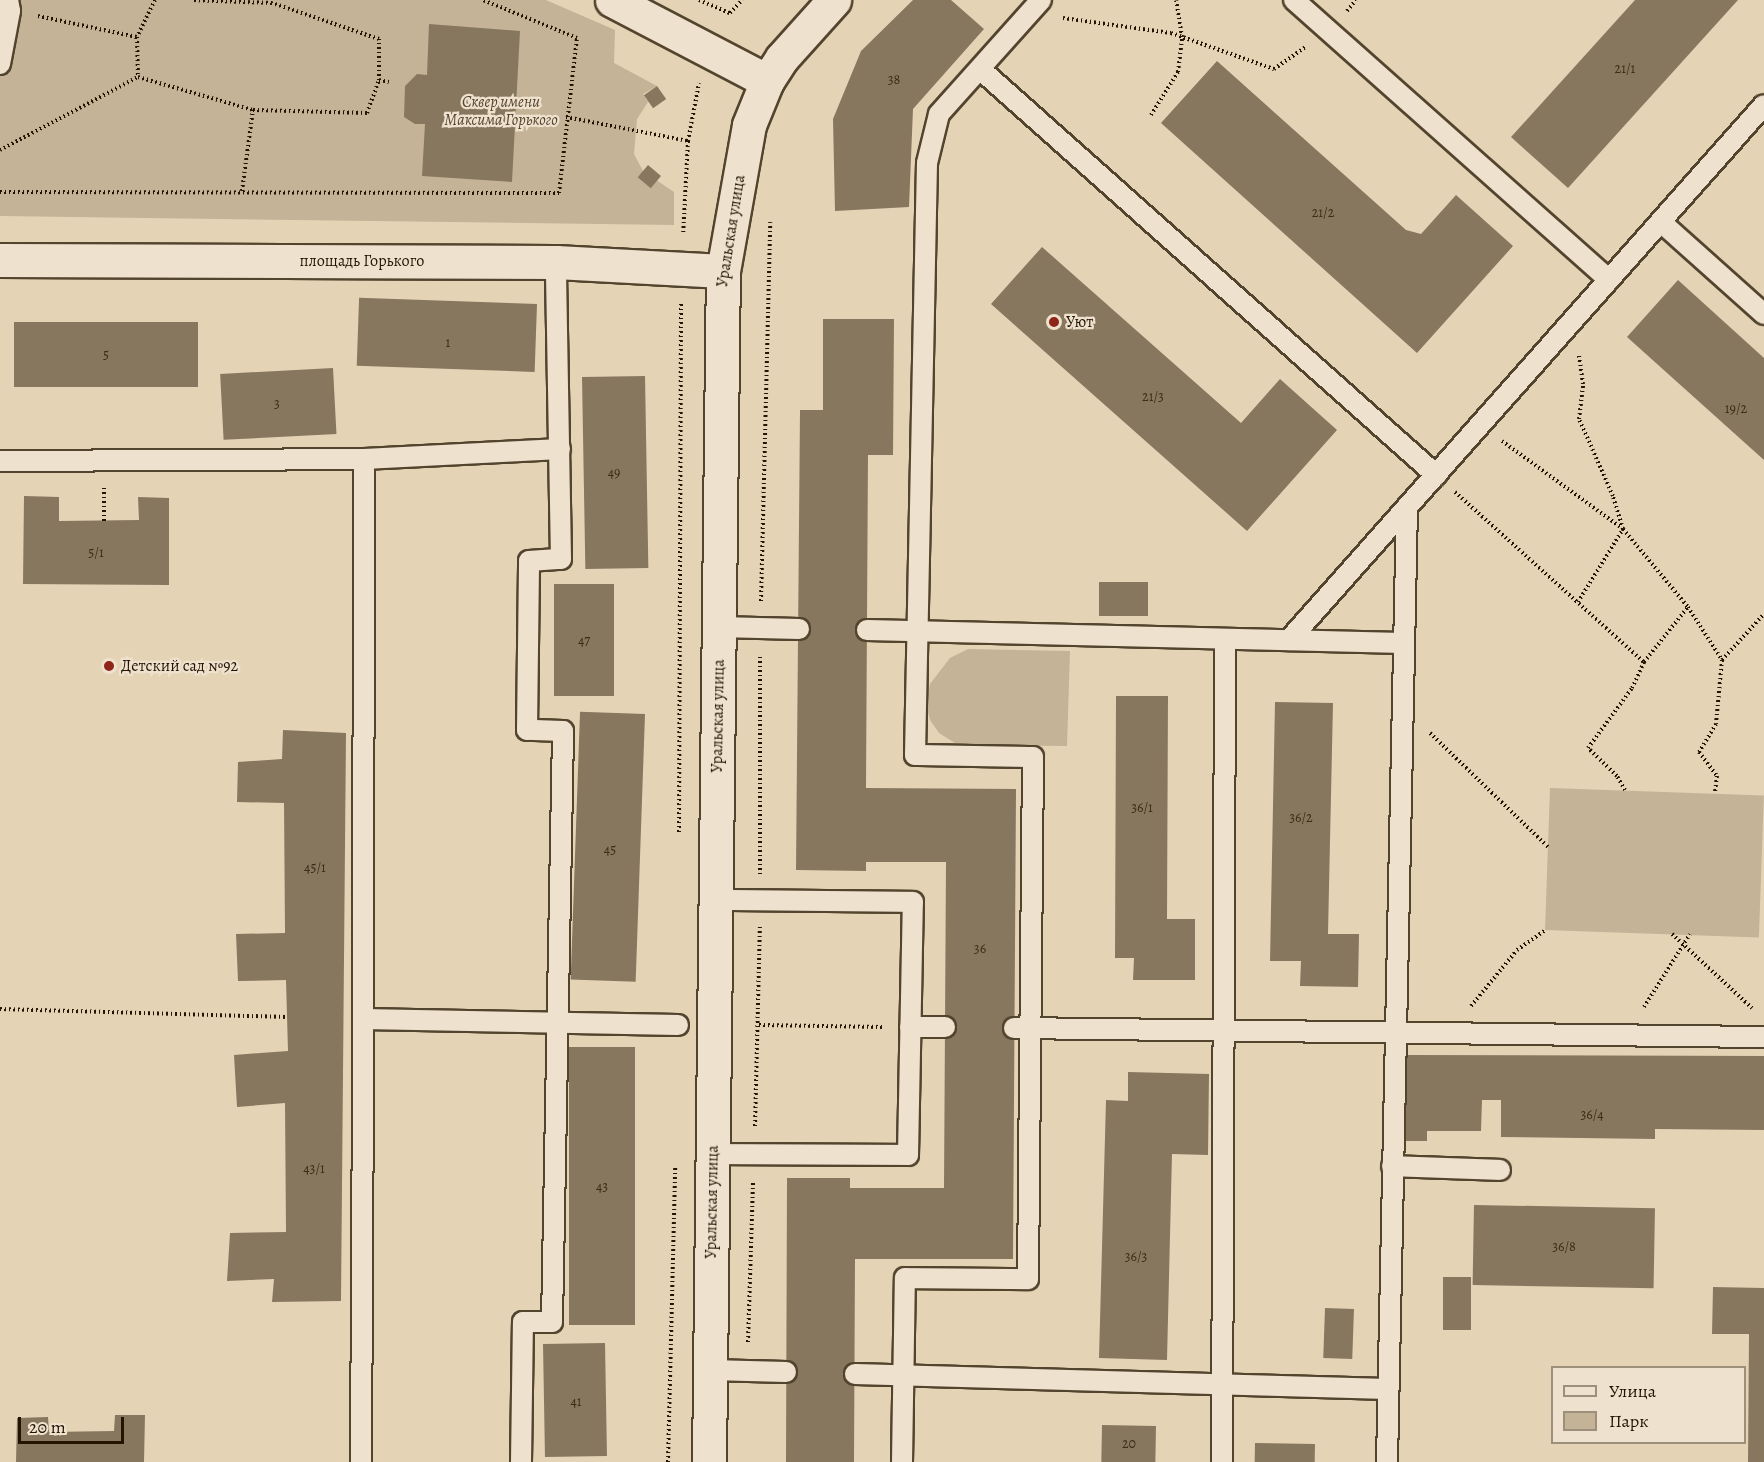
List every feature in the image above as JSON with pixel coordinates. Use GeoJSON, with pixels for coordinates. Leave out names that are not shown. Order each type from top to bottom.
{"type":"FeatureCollection","features":[{"type":"Feature","properties":{"kind":"street"},"geometry":{"type":"LineString","coordinates":[[612,0],[767,81]]}},
{"type":"Feature","properties":{"kind":"street","name":"Уральская улица"},"geometry":{"type":"LineString","coordinates":[[709,1462],[723,272],[749,125],[767,81],[834,0]]}},
{"type":"Feature","properties":{"kind":"street","name":"площадь Горького"},"geometry":{"type":"LineString","coordinates":[[0,260],[556,262],[723,272]]}},
{"type":"Feature","properties":{"kind":"lane"},"geometry":{"type":"LineString","coordinates":[[902,1462],[905,1278],[1028,1279],[1022,1028],[1033,757],[915,755],[927,163],[939,114],[1041,0]]}},
{"type":"Feature","properties":{"kind":"lane"},"geometry":{"type":"LineString","coordinates":[[1294,0],[1609,280]]}},
{"type":"Feature","properties":{"kind":"lane"},"geometry":{"type":"LineString","coordinates":[[0,64],[9,5]]}},
{"type":"Feature","properties":{"kind":"lane"},"geometry":{"type":"LineString","coordinates":[[980,69],[1436,476]]}},
{"type":"Feature","properties":{"kind":"lane"},"geometry":{"type":"LineString","coordinates":[[1289,640],[1764,105]]}},
{"type":"Feature","properties":{"kind":"lane"},"geometry":{"type":"LineString","coordinates":[[1661,222],[1764,314]]}},
{"type":"Feature","properties":{"kind":"lane"},"geometry":{"type":"LineString","coordinates":[[521,1462],[523,1322],[552,1322],[563,730],[527,730],[529,561],[561,559],[556,262]]}},
{"type":"Feature","properties":{"kind":"lane"},"geometry":{"type":"LineString","coordinates":[[0,460],[364,459],[560,449]]}},
{"type":"Feature","properties":{"kind":"lane"},"geometry":{"type":"LineString","coordinates":[[361,1462],[364,459]]}},
{"type":"Feature","properties":{"kind":"lane"},"geometry":{"type":"LineString","coordinates":[[1387,1462],[1407,507]]}},
{"type":"Feature","properties":{"kind":"lane"},"geometry":{"type":"LineString","coordinates":[[719,627],[798,628]]}},
{"type":"Feature","properties":{"kind":"lane"},"geometry":{"type":"LineString","coordinates":[[867,630],[1403,643]]}},
{"type":"Feature","properties":{"kind":"lane"},"geometry":{"type":"LineString","coordinates":[[1222,1462],[1225,639]]}},
{"type":"Feature","properties":{"kind":"lane"},"geometry":{"type":"LineString","coordinates":[[712,1155],[908,1155],[913,902],[716,900]]}},
{"type":"Feature","properties":{"kind":"lane"},"geometry":{"type":"LineString","coordinates":[[363,1019],[678,1025]]}},
{"type":"Feature","properties":{"kind":"lane"},"geometry":{"type":"LineString","coordinates":[[910,1027],[945,1028]]}},
{"type":"Feature","properties":{"kind":"lane"},"geometry":{"type":"LineString","coordinates":[[1022,1028],[1764,1037]]}},
{"type":"Feature","properties":{"kind":"lane"},"geometry":{"type":"LineString","coordinates":[[1392,1166],[1500,1170]]}},
{"type":"Feature","properties":{"kind":"lane"},"geometry":{"type":"LineString","coordinates":[[710,1370],[786,1372]]}},
{"type":"Feature","properties":{"kind":"lane"},"geometry":{"type":"LineString","coordinates":[[855,1374],[1388,1389]]}},
{"type":"Feature","properties":{"kind":"path"},"geometry":{"type":"LineString","coordinates":[[138,77],[137,37],[154,0]]}},
{"type":"Feature","properties":{"kind":"path"},"geometry":{"type":"LineString","coordinates":[[0,150],[138,77],[253,110],[367,113],[379,80],[379,39],[272,1],[192,0]]}},
{"type":"Feature","properties":{"kind":"path"},"geometry":{"type":"LineString","coordinates":[[0,192],[559,193],[566,117],[578,38],[483,0]]}},
{"type":"Feature","properties":{"kind":"path"},"geometry":{"type":"LineString","coordinates":[[699,0],[730,13],[742,0]]}},
{"type":"Feature","properties":{"kind":"path"},"geometry":{"type":"LineString","coordinates":[[1151,115],[1178,72],[1182,37],[1176,0]]}},
{"type":"Feature","properties":{"kind":"path"},"geometry":{"type":"LineString","coordinates":[[9,5],[137,37]]}},
{"type":"Feature","properties":{"kind":"path"},"geometry":{"type":"LineString","coordinates":[[1022,21],[1064,18],[1182,37],[1274,69],[1329,31]]}},
{"type":"Feature","properties":{"kind":"path"},"geometry":{"type":"LineString","coordinates":[[682,247],[688,141],[700,79]]}},
{"type":"Feature","properties":{"kind":"path"},"geometry":{"type":"LineString","coordinates":[[379,80],[388,82]]}},
{"type":"Feature","properties":{"kind":"path"},"geometry":{"type":"LineString","coordinates":[[242,191],[253,110]]}},
{"type":"Feature","properties":{"kind":"path"},"geometry":{"type":"LineString","coordinates":[[566,117],[688,141]]}},
{"type":"Feature","properties":{"kind":"path"},"geometry":{"type":"LineString","coordinates":[[751,1263],[759,1025],[760,627],[770,220]]}},
{"type":"Feature","properties":{"kind":"path"},"geometry":{"type":"LineString","coordinates":[[679,834],[681,299]]}},
{"type":"Feature","properties":{"kind":"path"},"geometry":{"type":"LineString","coordinates":[[1575,318],[1583,384],[1578,419],[1613,496],[1623,529],[1578,602]]}},
{"type":"Feature","properties":{"kind":"path"},"geometry":{"type":"LineString","coordinates":[[1483,422],[1509,448],[1623,529],[1688,607],[1722,660]]}},
{"type":"Feature","properties":{"kind":"path"},"geometry":{"type":"LineString","coordinates":[[1436,476],[1644,662]]}},
{"type":"Feature","properties":{"kind":"path"},"geometry":{"type":"LineString","coordinates":[[1625,790],[1617,776],[1588,748],[1632,688],[1644,662],[1688,607]]}},
{"type":"Feature","properties":{"kind":"path"},"geometry":{"type":"LineString","coordinates":[[1715,793],[1717,776],[1699,752],[1716,724],[1722,660],[1764,614]]}},
{"type":"Feature","properties":{"kind":"path"},"geometry":{"type":"LineString","coordinates":[[1402,705],[1548,847]]}},
{"type":"Feature","properties":{"kind":"path"},"geometry":{"type":"LineString","coordinates":[[1449,1033],[1517,950],[1546,930]]}},
{"type":"Feature","properties":{"kind":"path"},"geometry":{"type":"LineString","coordinates":[[1672,934],[1756,1012]]}},
{"type":"Feature","properties":{"kind":"path"},"geometry":{"type":"LineString","coordinates":[[1627,1035],[1690,934]]}},
{"type":"Feature","properties":{"kind":"path"},"geometry":{"type":"LineString","coordinates":[[0,1009],[287,1017]]}},
{"type":"Feature","properties":{"kind":"path"},"geometry":{"type":"LineString","coordinates":[[759,1025],[851,1027]]}},
{"type":"Feature","properties":{"kind":"path"},"geometry":{"type":"LineString","coordinates":[[668,1462],[675,1155]]}},
{"type":"Feature","properties":{"kind":"green space","name":"Сквер имени Максима Горького"},"geometry":{"type":"Polygon","coordinates":[[[0,0],[546,0],[615,30],[614,63],[657,86],[643,94],[648,102],[637,119],[634,154],[643,171],[674,192],[674,225],[0,216],[0,0]]]}},
{"type":"Feature","properties":{"kind":"green space"},"geometry":{"type":"Polygon","coordinates":[[[968,649],[1070,651],[1067,746],[970,745],[955,743],[939,733],[930,720],[926,704],[930,684],[950,658],[968,649]]]}},
{"type":"Feature","properties":{"kind":"green space"},"geometry":{"type":"Polygon","coordinates":[[[1550,788],[1764,795],[1759,937],[1545,930],[1550,788]]]}},
{"type":"Feature","properties":{"kind":"building"},"geometry":{"type":"Polygon","coordinates":[[[913,0],[951,0],[984,29],[913,109],[909,207],[835,211],[833,119],[861,51],[913,0]]]}},
{"type":"Feature","properties":{"kind":"building"},"geometry":{"type":"Polygon","coordinates":[[[1635,0],[1738,0],[1568,188],[1511,137],[1635,0]]]}},
{"type":"Feature","properties":{"kind":"building"},"geometry":{"type":"Polygon","coordinates":[[[429,24],[520,31],[512,182],[422,176],[425,124],[415,124],[404,117],[405,86],[417,74],[427,75],[429,24]]]}},
{"type":"Feature","properties":{"kind":"building"},"geometry":{"type":"Polygon","coordinates":[[[1217,61],[1406,230],[1421,234],[1456,195],[1513,246],[1417,353],[1161,123],[1217,61]]]}},
{"type":"Feature","properties":{"kind":"building"},"geometry":{"type":"Polygon","coordinates":[[[657,86],[666,99],[653,108],[644,95],[657,86]]]}},
{"type":"Feature","properties":{"kind":"building"},"geometry":{"type":"Polygon","coordinates":[[[648,165],[661,176],[651,188],[638,177],[648,165]]]}},
{"type":"Feature","properties":{"kind":"building"},"geometry":{"type":"Polygon","coordinates":[[[1042,247],[1241,423],[1280,379],[1337,430],[1247,531],[991,304],[1042,247]]]}},
{"type":"Feature","properties":{"kind":"building"},"geometry":{"type":"Polygon","coordinates":[[[1678,280],[1764,358],[1764,460],[1627,337],[1678,280]]]}},
{"type":"Feature","properties":{"kind":"building"},"geometry":{"type":"Polygon","coordinates":[[[359,298],[537,304],[535,372],[357,366],[359,298]]]}},
{"type":"Feature","properties":{"kind":"building"},"geometry":{"type":"Polygon","coordinates":[[[823,319],[894,319],[893,455],[868,455],[866,788],[1016,789],[1013,1259],[855,1259],[854,1462],[786,1462],[787,1178],[850,1178],[850,1188],[944,1188],[946,862],[866,862],[866,871],[796,870],[800,410],[823,410],[823,319]]]}},
{"type":"Feature","properties":{"kind":"building"},"geometry":{"type":"Polygon","coordinates":[[[14,322],[198,322],[198,387],[14,387],[14,322]]]}},
{"type":"Feature","properties":{"kind":"building"},"geometry":{"type":"Polygon","coordinates":[[[333,368],[336,434],[224,440],[220,374],[333,368]]]}},
{"type":"Feature","properties":{"kind":"building"},"geometry":{"type":"Polygon","coordinates":[[[645,376],[648,568],[585,569],[582,377],[645,376]]]}},
{"type":"Feature","properties":{"kind":"building"},"geometry":{"type":"Polygon","coordinates":[[[24,496],[59,497],[59,521],[139,520],[138,497],[169,498],[169,585],[23,584],[24,496]]]}},
{"type":"Feature","properties":{"kind":"building"},"geometry":{"type":"Polygon","coordinates":[[[1099,582],[1148,582],[1148,616],[1099,616],[1099,582]]]}},
{"type":"Feature","properties":{"kind":"building"},"geometry":{"type":"Polygon","coordinates":[[[554,584],[614,584],[614,696],[554,696],[554,584]]]}},
{"type":"Feature","properties":{"kind":"building"},"geometry":{"type":"Polygon","coordinates":[[[1116,696],[1168,696],[1167,919],[1195,919],[1195,980],[1133,980],[1134,958],[1115,958],[1116,696]]]}},
{"type":"Feature","properties":{"kind":"building"},"geometry":{"type":"Polygon","coordinates":[[[1275,702],[1333,703],[1328,934],[1359,934],[1358,987],[1300,986],[1301,961],[1270,961],[1275,702]]]}},
{"type":"Feature","properties":{"kind":"building"},"geometry":{"type":"Polygon","coordinates":[[[580,712],[645,714],[636,982],[571,980],[580,712]]]}},
{"type":"Feature","properties":{"kind":"building"},"geometry":{"type":"Polygon","coordinates":[[[283,730],[346,733],[341,1301],[272,1302],[274,1279],[227,1281],[230,1233],[286,1232],[285,1103],[237,1107],[234,1055],[288,1051],[286,980],[238,981],[236,934],[285,933],[284,803],[237,802],[238,762],[282,759],[283,730]]]}},
{"type":"Feature","properties":{"kind":"building"},"geometry":{"type":"Polygon","coordinates":[[[569,1047],[635,1047],[635,1325],[569,1325],[569,1047]]]}},
{"type":"Feature","properties":{"kind":"building"},"geometry":{"type":"Polygon","coordinates":[[[1406,1055],[1764,1056],[1764,1130],[1655,1129],[1655,1139],[1501,1137],[1501,1100],[1482,1100],[1481,1131],[1427,1131],[1427,1141],[1405,1141],[1406,1055]]]}},
{"type":"Feature","properties":{"kind":"building"},"geometry":{"type":"Polygon","coordinates":[[[1128,1072],[1209,1074],[1208,1155],[1172,1154],[1167,1360],[1099,1358],[1106,1100],[1128,1101],[1128,1072]]]}},
{"type":"Feature","properties":{"kind":"building"},"geometry":{"type":"Polygon","coordinates":[[[1474,1205],[1655,1208],[1654,1288],[1473,1285],[1474,1205]]]}},
{"type":"Feature","properties":{"kind":"building"},"geometry":{"type":"Polygon","coordinates":[[[1443,1277],[1471,1277],[1471,1330],[1443,1330],[1443,1277]]]}},
{"type":"Feature","properties":{"kind":"building"},"geometry":{"type":"Polygon","coordinates":[[[1713,1287],[1764,1288],[1764,1462],[1748,1462],[1749,1334],[1712,1334],[1713,1287]]]}},
{"type":"Feature","properties":{"kind":"building"},"geometry":{"type":"Polygon","coordinates":[[[1325,1308],[1354,1309],[1352,1359],[1323,1358],[1325,1308]]]}},
{"type":"Feature","properties":{"kind":"building"},"geometry":{"type":"Polygon","coordinates":[[[605,1343],[607,1456],[545,1457],[543,1344],[605,1343]]]}},
{"type":"Feature","properties":{"kind":"building"},"geometry":{"type":"Polygon","coordinates":[[[115,1415],[145,1415],[144,1462],[16,1462],[17,1418],[48,1417],[49,1432],[114,1431],[115,1415]]]}},
{"type":"Feature","properties":{"kind":"building"},"geometry":{"type":"Polygon","coordinates":[[[1102,1425],[1156,1426],[1155,1462],[1101,1462],[1102,1425]]]}},
{"type":"Feature","properties":{"kind":"building"},"geometry":{"type":"Polygon","coordinates":[[[1255,1443],[1315,1444],[1315,1462],[1255,1462],[1255,1443]]]}},
{"type":"Feature","properties":{"kind":"place","name":"Уют"},"geometry":{"type":"Point","coordinates":[1054,322]}},
{"type":"Feature","properties":{"kind":"place","name":"Детский сад №92"},"geometry":{"type":"Point","coordinates":[109,666]}}]}
